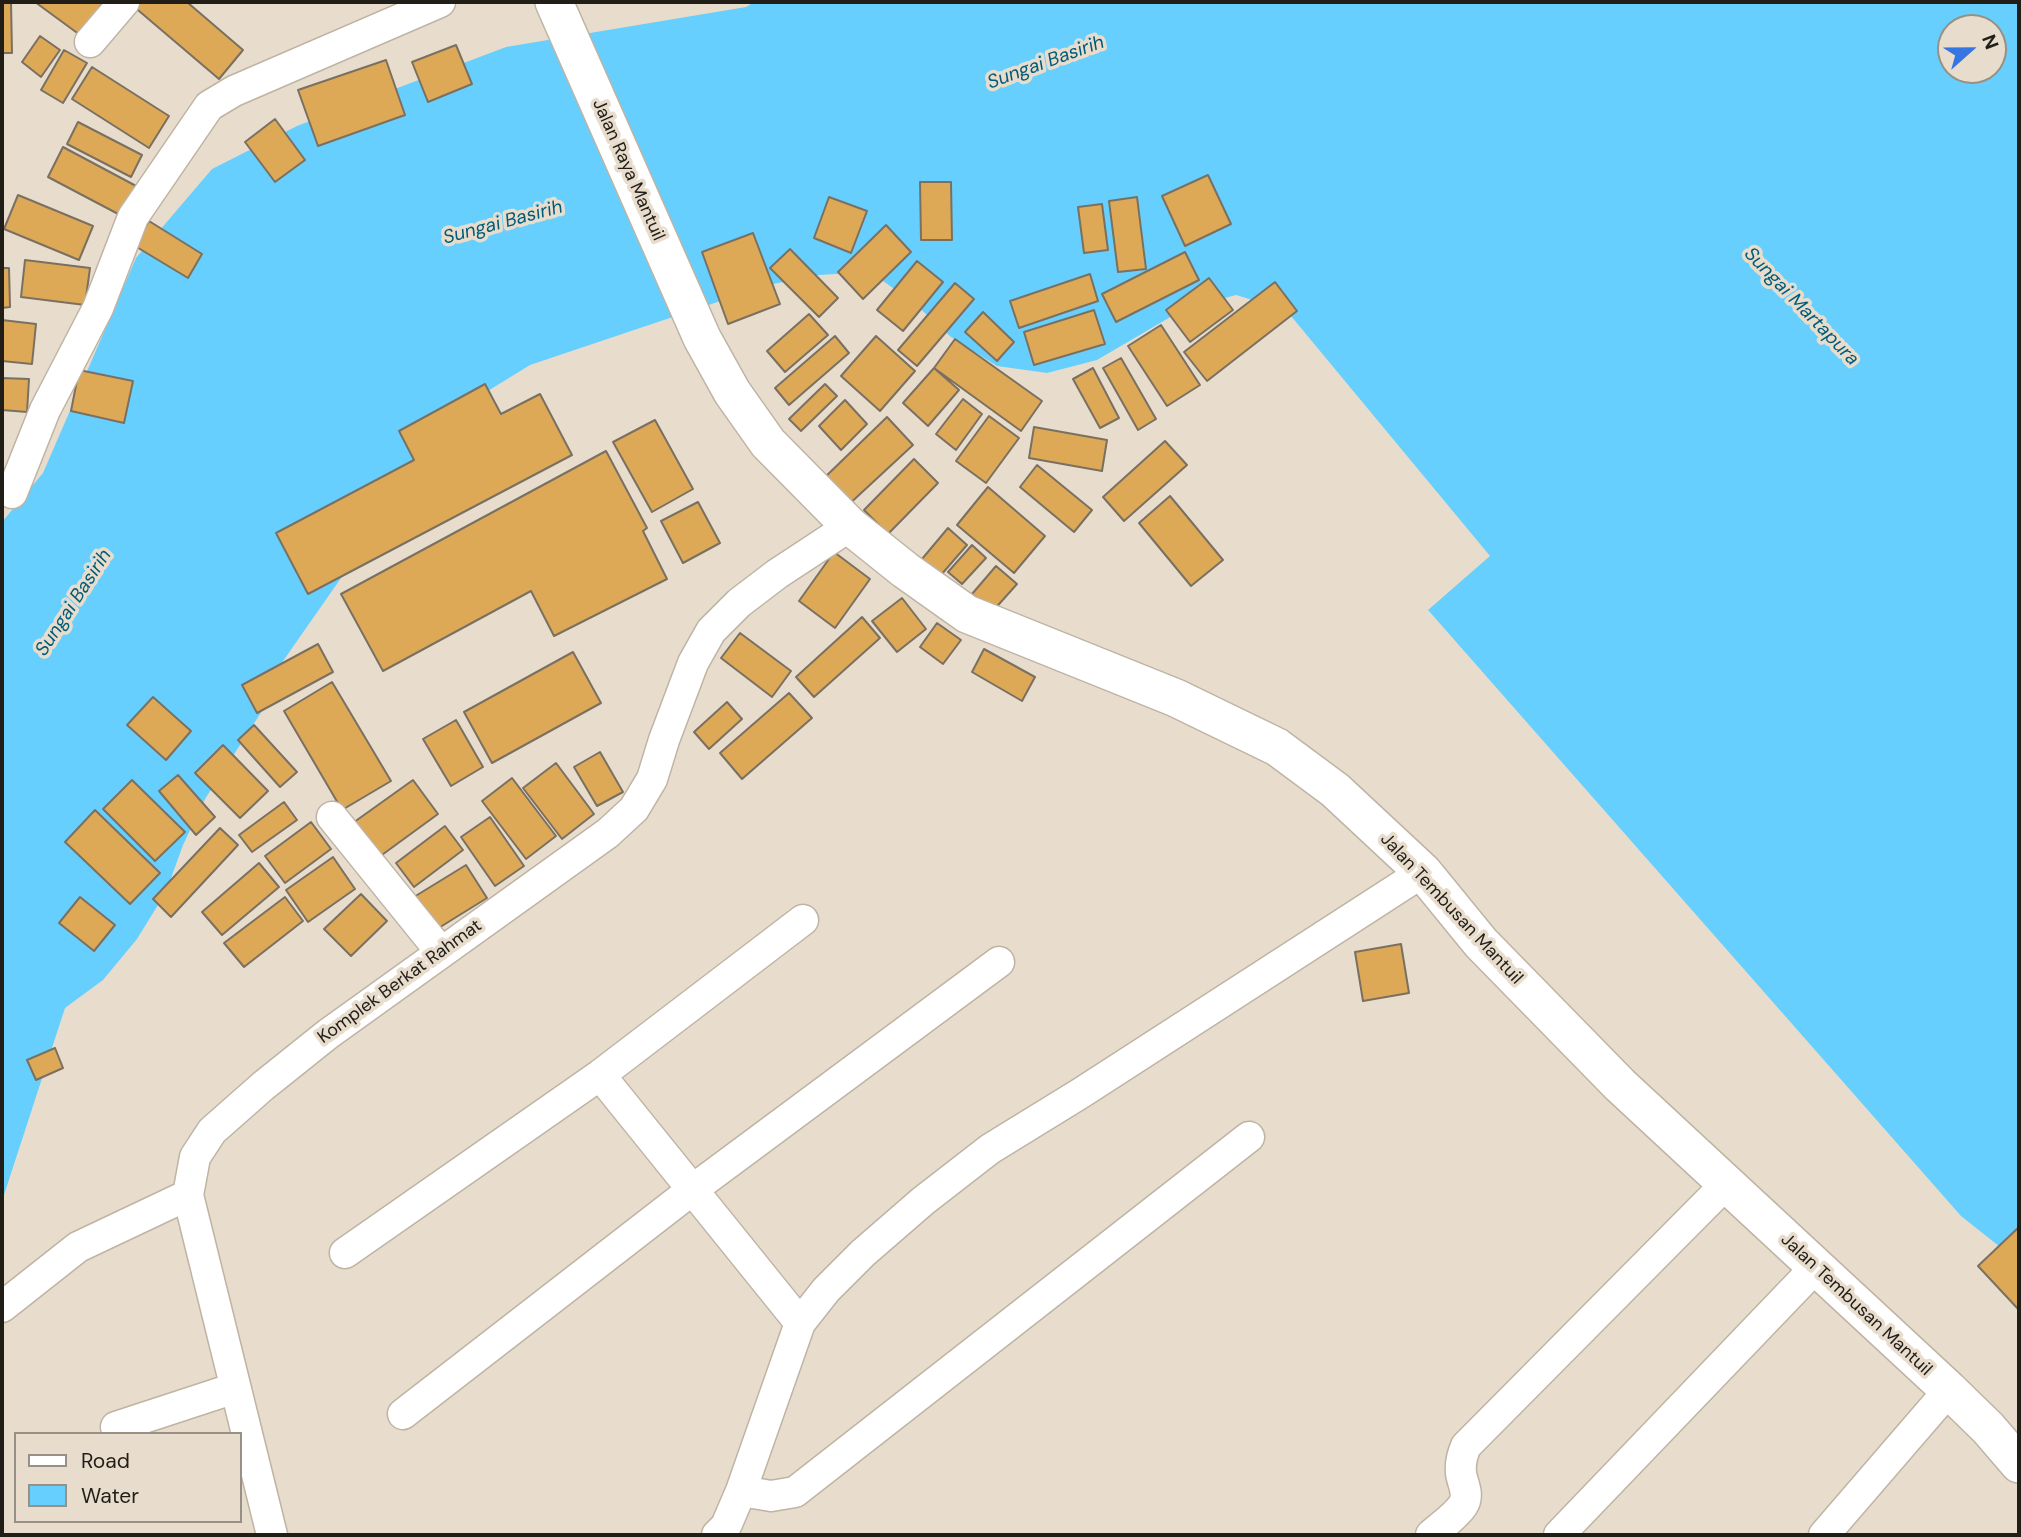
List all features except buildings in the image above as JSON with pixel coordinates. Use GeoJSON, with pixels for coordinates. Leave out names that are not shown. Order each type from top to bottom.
{"type":"FeatureCollection","features":[{"type":"Feature","properties":{"kind":"street"},"geometry":{"type":"LineString","coordinates":[[90,42],[124,2]]}},
{"type":"Feature","properties":{"kind":"street"},"geometry":{"type":"LineString","coordinates":[[12,493],[45,410],[98,308],[133,216],[209,106],[234,91],[440,2]]}},
{"type":"Feature","properties":{"kind":"street","name":"Jalan Raya Mantuil"},"geometry":{"type":"LineString","coordinates":[[555,3],[702,338]]}},
{"type":"Feature","properties":{"kind":"street","name":"Jalan Tembusan Mantuil"},"geometry":{"type":"LineString","coordinates":[[702,338],[732,392],[768,443],[850,526],[905,570],[967,614],[1176,698],[1277,747],[1335,790],[1423,873],[1481,943],[1620,1086],[1949,1390],[1988,1428],[2019,1464]]}},
{"type":"Feature","properties":{"kind":"street","name":"Komplek Berkat Rahmat"},"geometry":{"type":"LineString","coordinates":[[272,1535],[188,1195],[195,1157],[212,1131],[317,1043],[608,833],[634,809],[652,779],[693,663],[711,631],[739,603],[777,574],[850,526]]}},
{"type":"Feature","properties":{"kind":"street"},"geometry":{"type":"LineString","coordinates":[[332,817],[441,952]]}},
{"type":"Feature","properties":{"kind":"street"},"geometry":{"type":"LineString","coordinates":[[717,1535],[726,1525],[741,1491],[800,1323],[826,1290],[863,1253],[923,1201],[990,1149],[1423,873]]}},
{"type":"Feature","properties":{"kind":"street"},"geometry":{"type":"LineString","coordinates":[[345,1253],[600,1075],[803,920]]}},
{"type":"Feature","properties":{"kind":"street"},"geometry":{"type":"LineString","coordinates":[[403,1414],[692,1190],[999,962]]}},
{"type":"Feature","properties":{"kind":"street"},"geometry":{"type":"LineString","coordinates":[[600,1075],[800,1323]]}},
{"type":"Feature","properties":{"kind":"street"},"geometry":{"type":"LineString","coordinates":[[741,1491],[771,1496],[795,1492],[1249,1136]]}},
{"type":"Feature","properties":{"kind":"street"},"geometry":{"type":"LineString","coordinates":[[1431,1535],[1463,1505],[1466,1497],[1461,1458],[1466,1446],[1726,1184]]}},
{"type":"Feature","properties":{"kind":"street"},"geometry":{"type":"LineString","coordinates":[[2,1307],[78,1247],[188,1195]]}},
{"type":"Feature","properties":{"kind":"street"},"geometry":{"type":"LineString","coordinates":[[1559,1535],[1816,1267]]}},
{"type":"Feature","properties":{"kind":"street"},"geometry":{"type":"LineString","coordinates":[[116,1427],[235,1388]]}},
{"type":"Feature","properties":{"kind":"street"},"geometry":{"type":"LineString","coordinates":[[1824,1535],[1949,1390]]}},
{"type":"Feature","properties":{"kind":"water"},"geometry":{"type":"Polygon","coordinates":[[[754,2],[2019,2],[2019,1262],[1961,1216],[1428,610],[1490,556],[1286,310],[1236,295],[1184,309],[1097,360],[1047,373],[997,366],[951,337],[913,302],[870,272],[819,275],[768,285],[530,365],[483,394],[445,429],[281,664],[262,711],[205,799],[183,845],[166,892],[137,939],[103,980],[65,1008],[2,1201],[2,522],[43,473],[136,258],[212,169],[297,126],[506,47],[746,7],[754,2]]]}},
{"type":"Feature","properties":{"kind":"water label","name":"Sungai Basirih"},"geometry":{"type":"Point","coordinates":[1046,63]}},
{"type":"Feature","properties":{"kind":"water label","name":"Sungai Basirih"},"geometry":{"type":"Point","coordinates":[503,223]}},
{"type":"Feature","properties":{"kind":"water label","name":"Sungai Martapura"},"geometry":{"type":"Point","coordinates":[1801,307]}},
{"type":"Feature","properties":{"kind":"water label","name":"Sungai Basirih"},"geometry":{"type":"Point","coordinates":[74,603]}}]}
